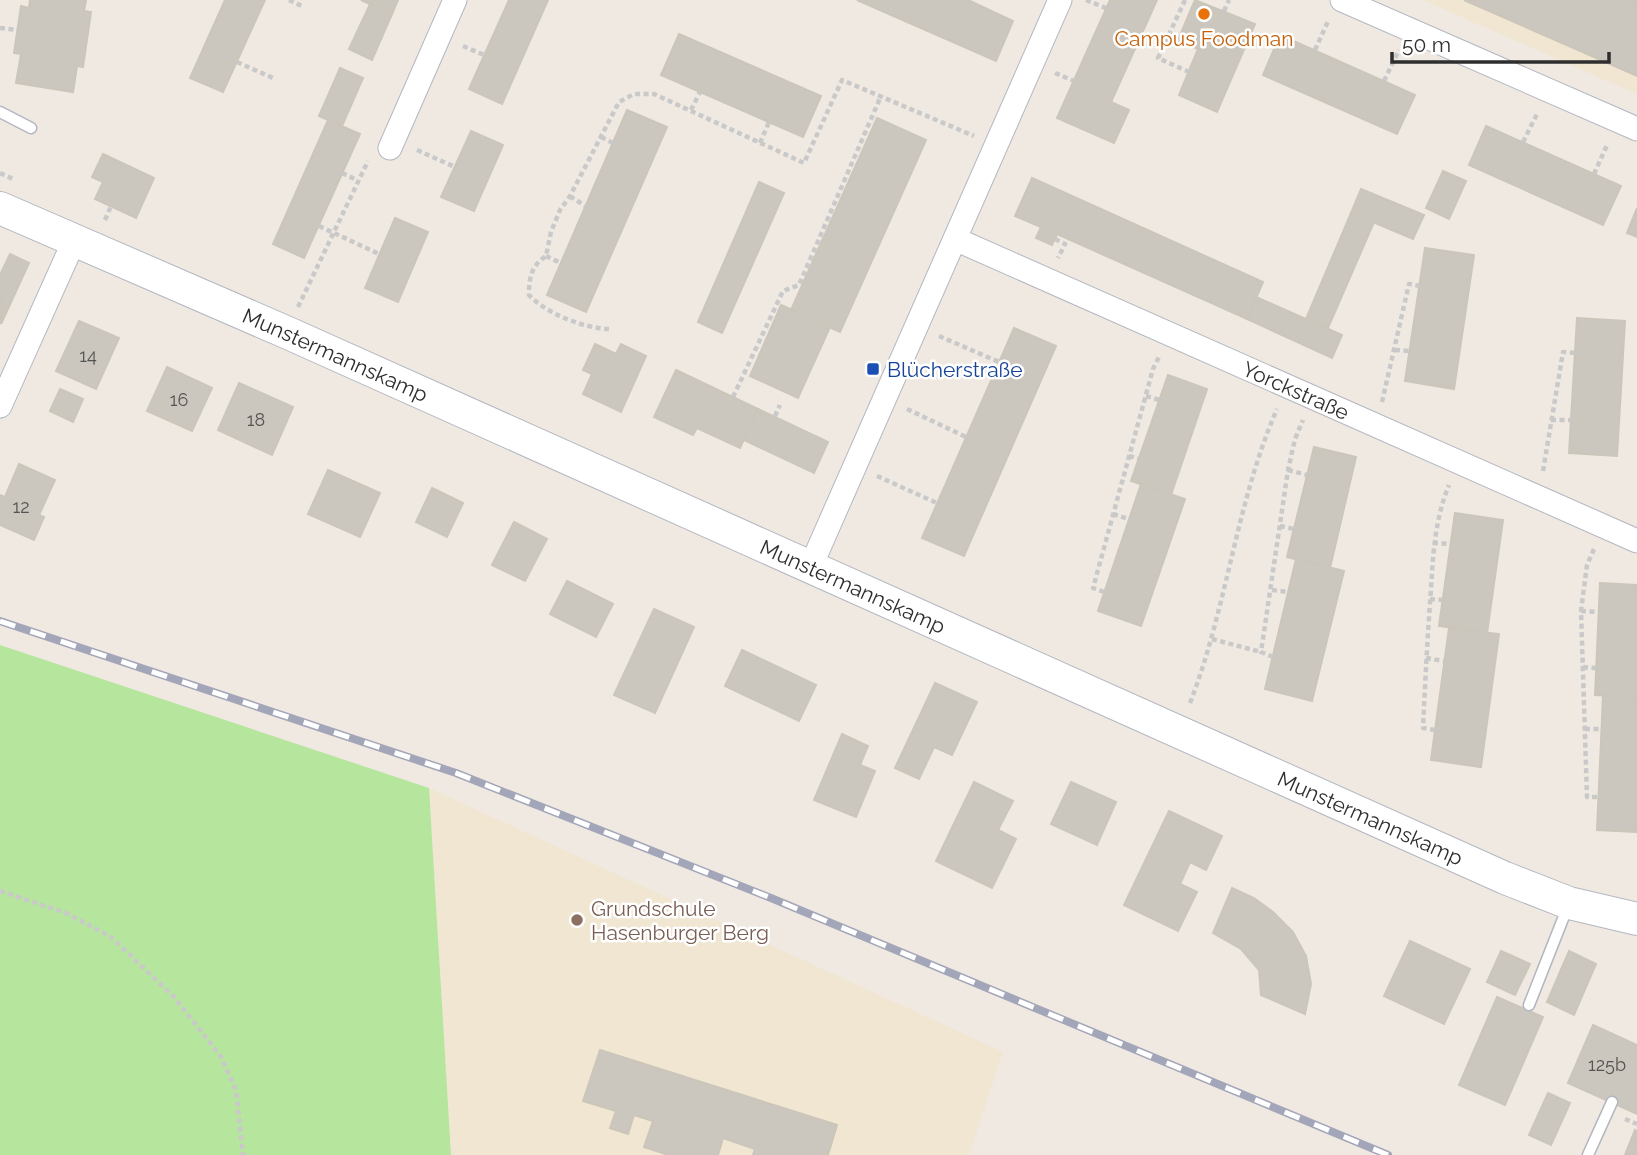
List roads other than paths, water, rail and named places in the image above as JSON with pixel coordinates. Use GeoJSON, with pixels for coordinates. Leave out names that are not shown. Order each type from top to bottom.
{"type":"FeatureCollection","features":[{"type":"Feature","properties":{"kind":"street"},"geometry":{"type":"LineString","coordinates":[[392,144],[455,0]]}},
{"type":"Feature","properties":{"kind":"street"},"geometry":{"type":"LineString","coordinates":[[810,568],[1059,1]]}},
{"type":"Feature","properties":{"kind":"street"},"geometry":{"type":"LineString","coordinates":[[1350,5],[1628,125]]}},
{"type":"Feature","properties":{"kind":"street","name":"Munstermannskamp"},"geometry":{"type":"LineString","coordinates":[[0,208],[288,333],[1504,878],[1569,903],[1637,919]]}},
{"type":"Feature","properties":{"kind":"street","name":"Yorckstraße"},"geometry":{"type":"LineString","coordinates":[[955,239],[1637,541]]}},
{"type":"Feature","properties":{"kind":"street"},"geometry":{"type":"LineString","coordinates":[[0,406],[74,241]]}},
{"type":"Feature","properties":{"kind":"lane"},"geometry":{"type":"LineString","coordinates":[[0,112],[31,128]]}},
{"type":"Feature","properties":{"kind":"lane"},"geometry":{"type":"LineString","coordinates":[[1530,1004],[1569,903]]}},
{"type":"Feature","properties":{"kind":"lane"},"geometry":{"type":"LineString","coordinates":[[1588,1155],[1612,1102]]}},
{"type":"Feature","properties":{"kind":"railway"},"geometry":{"type":"LineString","coordinates":[[0,621],[456,773],[771,898],[1388,1155]]}},
{"type":"Feature","properties":{"kind":"place","name":"Campus Foodman"},"geometry":{"type":"Point","coordinates":[1204,14]}},
{"type":"Feature","properties":{"kind":"place","name":"Blücherstraße"},"geometry":{"type":"Point","coordinates":[873,369]}},
{"type":"Feature","properties":{"kind":"place","name":"Grundschule Hasenburger Berg"},"geometry":{"type":"Point","coordinates":[577,920]}}]}
